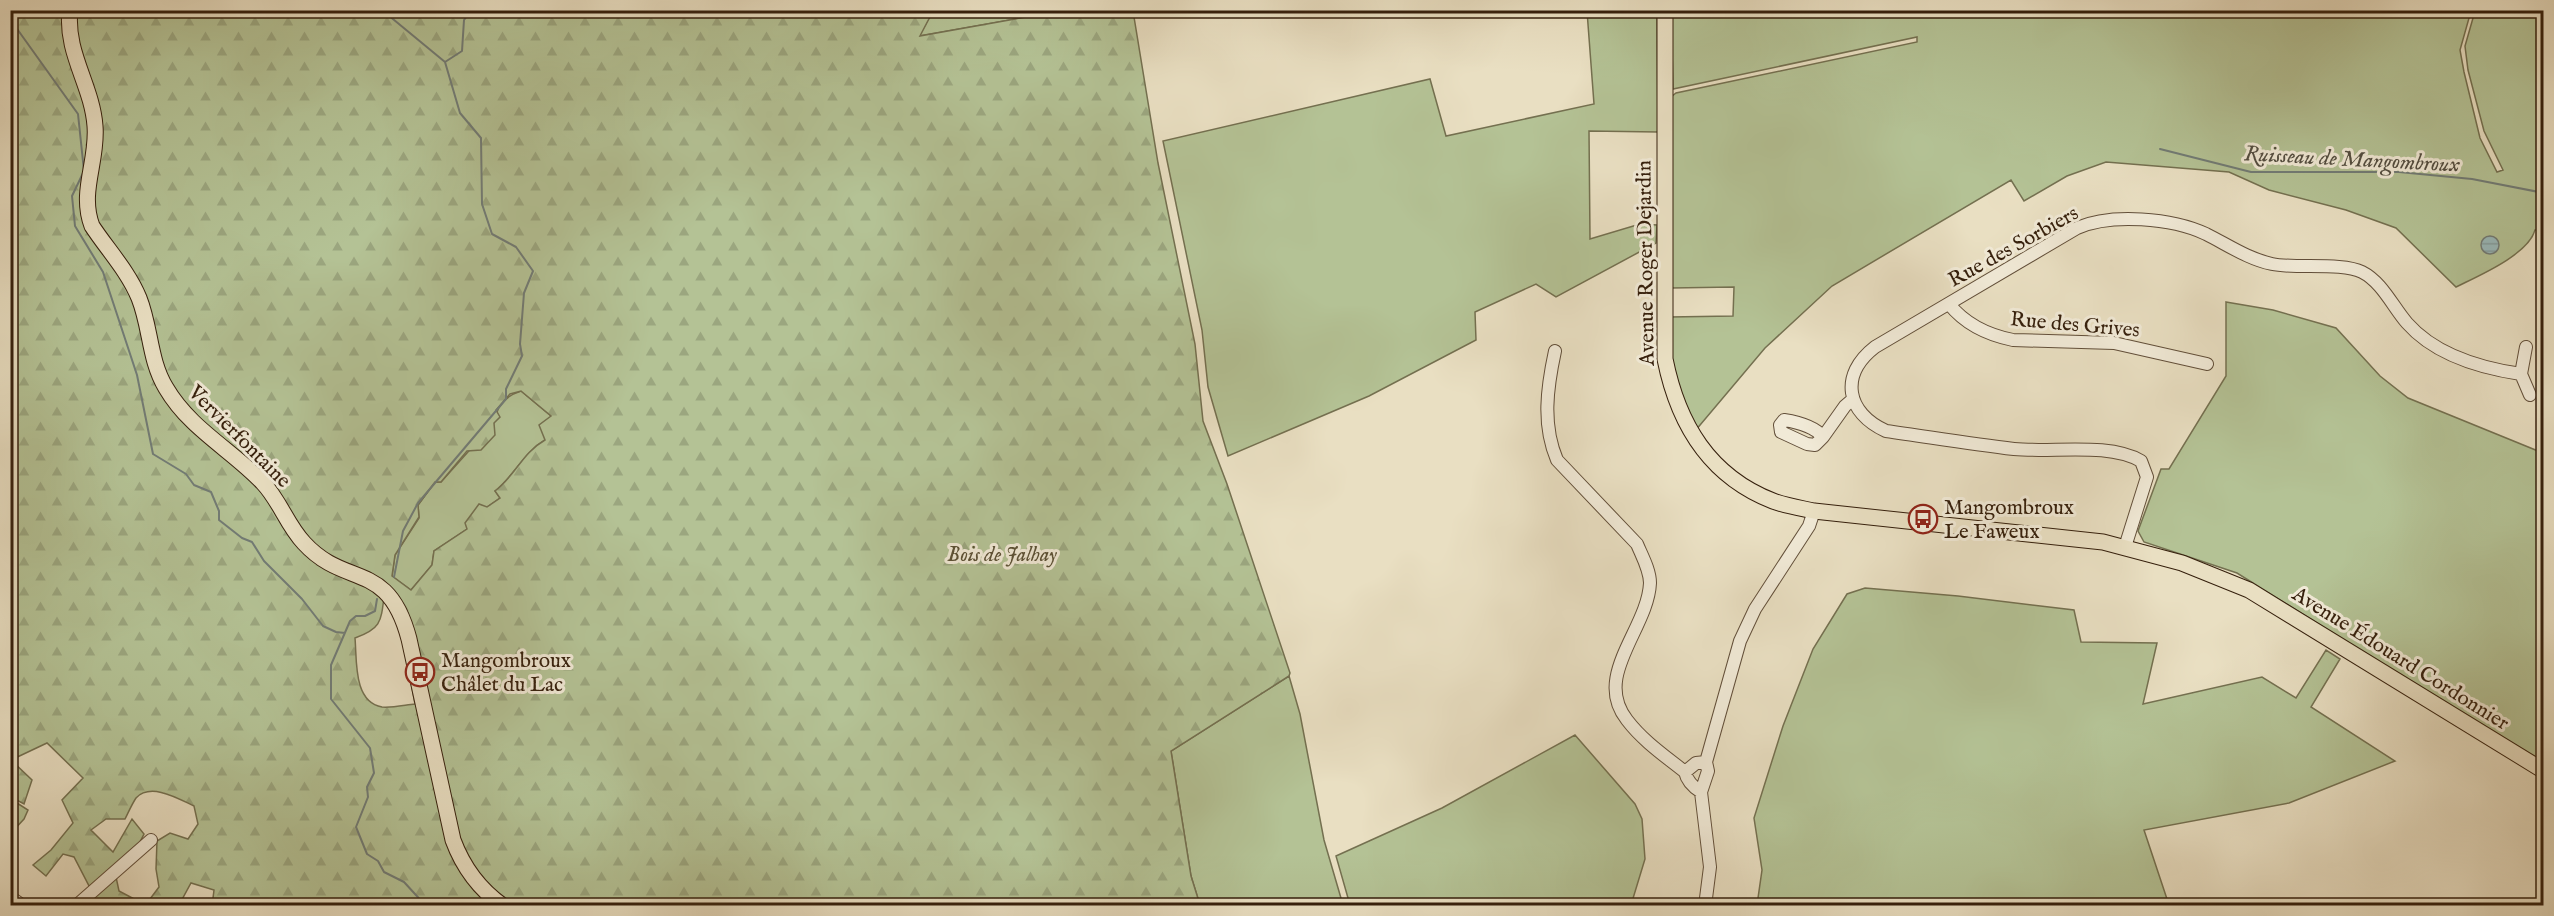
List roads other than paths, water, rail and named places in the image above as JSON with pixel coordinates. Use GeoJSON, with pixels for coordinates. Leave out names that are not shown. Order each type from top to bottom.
{"type":"FeatureCollection","features":[{"type":"Feature","properties":{"kind":"main road","name":"Vervierfontaine"},"geometry":{"type":"LineString","coordinates":[[70,10],[69,33],[72,52],[89,98],[95,126],[95,144],[86,194],[87,213],[92,226],[138,296],[153,359],[163,382],[188,418],[264,484],[304,544],[329,562],[373,581],[385,590],[398,607],[409,639],[453,840],[458,854],[476,880],[503,906]]}},
{"type":"Feature","properties":{"kind":"main road","name":"Avenue Roger Dejardin"},"geometry":{"type":"LineString","coordinates":[[1665,11],[1663,340],[1670,386],[1691,434],[1722,471],[1773,501],[1814,511],[2067,537],[2124,547],[2182,562],[2240,585],[2268,600]]}},
{"type":"Feature","properties":{"kind":"main road","name":"Avenue Édouard Cordonnier"},"geometry":{"type":"LineString","coordinates":[[2268,600],[2544,771]]}},
{"type":"Feature","properties":{"kind":"street","name":"Rue des Sorbiers"},"geometry":{"type":"LineString","coordinates":[[1852,400],[1853,377],[1865,355],[2087,224],[2114,219],[2163,222],[2203,233],[2255,260],[2281,265],[2344,268],[2362,272],[2372,279],[2407,323],[2431,344],[2449,355],[2472,363],[2521,374]]}},
{"type":"Feature","properties":{"kind":"street","name":"Rue des Grives"},"geometry":{"type":"LineString","coordinates":[[1949,304],[1959,317],[1998,337],[2013,340],[2114,343],[2208,364]]}},
{"type":"Feature","properties":{"kind":"street"},"geometry":{"type":"LineString","coordinates":[[2526,347],[2521,374],[2530,395]]}},
{"type":"Feature","properties":{"kind":"street"},"geometry":{"type":"LineString","coordinates":[[1555,351],[1547,390],[1551,446],[1557,460],[1637,544],[1645,561],[1650,581],[1646,607],[1616,674],[1617,701],[1626,719],[1646,741],[1685,772],[1686,778],[1701,792]]}},
{"type":"Feature","properties":{"kind":"street"},"geometry":{"type":"LineString","coordinates":[[1823,437],[1845,406],[1852,400],[1870,424],[1886,431],[2016,449],[2109,451],[2132,455],[2141,460],[2147,477],[2124,547]]}},
{"type":"Feature","properties":{"kind":"street"},"geometry":{"type":"LineString","coordinates":[[1705,906],[1710,867],[1701,792],[1708,771],[1706,762],[1740,641],[1755,609],[1809,526],[1814,511]]}},
{"type":"Feature","properties":{"kind":"street"},"geometry":{"type":"LineString","coordinates":[[1685,772],[1696,763],[1706,762]]}},
{"type":"Feature","properties":{"kind":"street"},"geometry":{"type":"LineString","coordinates":[[76,906],[151,840]]}},
{"type":"Feature","properties":{"kind":"street"},"geometry":{"type":"LineString","coordinates":[[10,897],[23,906]]}},
{"type":"Feature","properties":{"kind":"water"},"geometry":{"type":"Polygon","coordinates":[[[2490,236],[2496,239],[2499,245],[2496,251],[2490,254],[2484,251],[2481,245],[2484,239],[2490,236]]]}},
{"type":"Feature","properties":{"kind":"waterway"},"geometry":{"type":"LineString","coordinates":[[382,10],[445,62]]}},
{"type":"Feature","properties":{"kind":"waterway"},"geometry":{"type":"LineString","coordinates":[[394,577],[403,531],[418,503],[506,399],[506,389],[522,356],[520,344],[524,293],[533,271],[516,247],[492,234],[482,204],[481,138],[460,113],[445,62],[462,51],[464,20],[472,10]]}},
{"type":"Feature","properties":{"kind":"waterway"},"geometry":{"type":"LineString","coordinates":[[10,19],[78,114],[84,171],[72,196],[75,226],[103,272],[137,375],[153,454],[186,474],[194,485],[211,492],[219,511],[219,520],[242,538],[252,542],[264,561],[302,599],[323,626],[345,633]]}},
{"type":"Feature","properties":{"kind":"waterway","name":"Ruisseau de Mangombroux"},"geometry":{"type":"LineString","coordinates":[[2160,149],[2251,172],[2399,172],[2472,179],[2544,193]]}},
{"type":"Feature","properties":{"kind":"waterway"},"geometry":{"type":"LineString","coordinates":[[377,599],[375,611],[365,616],[356,616],[350,621],[331,665],[331,699],[370,748],[374,773],[367,787],[368,797],[356,827],[367,854],[378,861],[384,872],[404,882],[426,906]]}},
{"type":"Feature","properties":{"kind":"place","name":"Mangombroux Le Faweux"},"geometry":{"type":"Point","coordinates":[1923,519]}},
{"type":"Feature","properties":{"kind":"place","name":"Mangombroux Châlet du Lac"},"geometry":{"type":"Point","coordinates":[420,672]}},
{"type":"Feature","properties":{"kind":"park label","name":"Bois de Jalhay"},"geometry":{"type":"Point","coordinates":[1002,554]}}]}
